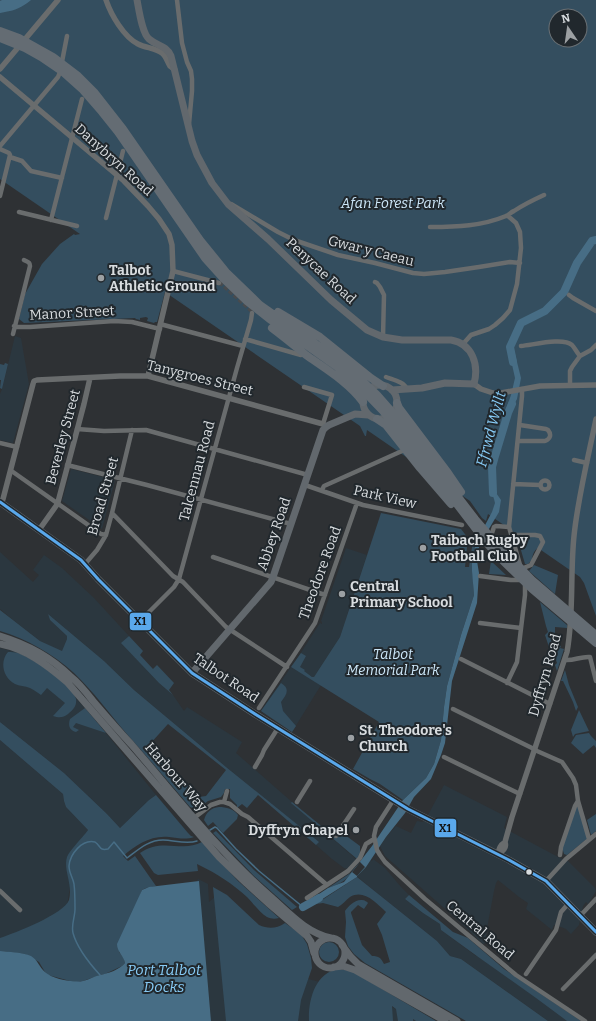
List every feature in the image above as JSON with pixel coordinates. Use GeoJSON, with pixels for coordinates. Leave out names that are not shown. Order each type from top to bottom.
{"type":"FeatureCollection","features":[{"type":"Feature","properties":{"kind":"highway"},"geometry":{"type":"LineString","coordinates":[[0,31],[29,43],[48,54],[64,69],[102,112],[205,258],[234,290],[271,320],[355,378],[387,406],[402,429],[453,498],[518,566],[596,635]]}},
{"type":"Feature","properties":{"kind":"highway"},"geometry":{"type":"LineString","coordinates":[[0,38],[25,48],[64,69]]}},
{"type":"Feature","properties":{"kind":"highway"},"geometry":{"type":"LineString","coordinates":[[256,309],[272,308],[320,337],[383,386]]}},
{"type":"Feature","properties":{"kind":"highway"},"geometry":{"type":"LineString","coordinates":[[256,309],[266,322],[352,389],[363,403]]}},
{"type":"Feature","properties":{"kind":"highway"},"geometry":{"type":"LineString","coordinates":[[397,401],[399,408],[448,473],[464,497],[473,519],[486,542],[516,574],[565,618],[596,643]]}},
{"type":"Feature","properties":{"kind":"highway"},"geometry":{"type":"LineString","coordinates":[[377,419],[386,425],[454,508],[473,519]]}},
{"type":"Feature","properties":{"kind":"main road","name":"Penycae Road"},"geometry":{"type":"LineString","coordinates":[[138,3],[146,35],[149,39],[169,51],[197,155],[212,183],[228,204],[268,239],[331,300],[367,330],[383,337],[402,340],[451,340],[463,344]]}},
{"type":"Feature","properties":{"kind":"main road"},"geometry":{"type":"LineString","coordinates":[[368,415],[363,403],[364,395],[375,386],[383,386],[392,390],[406,390],[445,383],[474,384],[476,379],[476,371],[472,354],[463,344]]}},
{"type":"Feature","properties":{"kind":"main road"},"geometry":{"type":"LineString","coordinates":[[392,390],[397,401]]}},
{"type":"Feature","properties":{"kind":"main road"},"geometry":{"type":"LineString","coordinates":[[325,425],[355,414],[368,415],[377,419],[385,419],[394,412],[397,401],[406,390]]}},
{"type":"Feature","properties":{"kind":"main road"},"geometry":{"type":"LineString","coordinates":[[355,414],[363,403]]}},
{"type":"Feature","properties":{"kind":"main road","name":"Abbey Road"},"geometry":{"type":"LineString","coordinates":[[192,673],[271,582],[325,425]]}},
{"type":"Feature","properties":{"kind":"main road","name":"Talbot Road"},"geometry":{"type":"LineString","coordinates":[[1,502],[75,555],[192,673],[408,809],[498,854],[546,881],[596,932]]}},
{"type":"Feature","properties":{"kind":"main road","name":"Harbour Way"},"geometry":{"type":"LineString","coordinates":[[0,636],[35,650],[48,658],[70,676],[223,851],[254,882],[313,932],[331,938]]}},
{"type":"Feature","properties":{"kind":"main road","name":"Harbour Way"},"geometry":{"type":"LineString","coordinates":[[0,644],[36,658],[67,682],[219,857],[262,898],[307,936],[311,942],[314,953]]}},
{"type":"Feature","properties":{"kind":"main road"},"geometry":{"type":"LineString","coordinates":[[445,1021],[355,970],[343,966],[326,968],[321,966],[316,960],[314,953],[319,942],[323,939],[331,938],[338,940],[358,964],[457,1021]]}},
{"type":"Feature","properties":{"kind":"main road"},"geometry":{"type":"LineString","coordinates":[[334,967],[340,964],[344,958],[342,945]]}},
{"type":"Feature","properties":{"kind":"street"},"geometry":{"type":"LineString","coordinates":[[0,70],[58,0]]}},
{"type":"Feature","properties":{"kind":"street"},"geometry":{"type":"LineString","coordinates":[[106,0],[122,31],[137,44],[163,54],[170,66],[175,70]]}},
{"type":"Feature","properties":{"kind":"street"},"geometry":{"type":"LineString","coordinates":[[177,0],[182,43],[192,79],[189,126]]}},
{"type":"Feature","properties":{"kind":"street"},"geometry":{"type":"LineString","coordinates":[[62,178],[31,170],[22,161],[10,157],[10,154],[0,148],[59,74],[67,36]]}},
{"type":"Feature","properties":{"kind":"street","name":"Danybryn Road"},"geometry":{"type":"LineString","coordinates":[[0,77],[117,174],[148,206],[169,234],[172,245],[173,271],[148,376]]}},
{"type":"Feature","properties":{"kind":"street"},"geometry":{"type":"LineString","coordinates":[[51,220],[82,99]]}},
{"type":"Feature","properties":{"kind":"street"},"geometry":{"type":"LineString","coordinates":[[106,218],[123,151]]}},
{"type":"Feature","properties":{"kind":"street"},"geometry":{"type":"LineString","coordinates":[[0,196],[10,157]]}},
{"type":"Feature","properties":{"kind":"street"},"geometry":{"type":"LineString","coordinates":[[430,227],[477,224],[508,216],[512,212],[544,195]]}},
{"type":"Feature","properties":{"kind":"street","name":"Gwar y Caeau"},"geometry":{"type":"LineString","coordinates":[[228,204],[230,203],[294,240],[338,255],[375,263],[413,274],[479,268],[510,262],[520,263]]}},
{"type":"Feature","properties":{"kind":"street"},"geometry":{"type":"LineString","coordinates":[[19,212],[76,226]]}},
{"type":"Feature","properties":{"kind":"street"},"geometry":{"type":"LineString","coordinates":[[463,344],[471,335],[496,325],[510,310],[517,284],[521,248],[520,232],[516,223],[508,216]]}},
{"type":"Feature","properties":{"kind":"street"},"geometry":{"type":"LineString","coordinates":[[13,334],[30,266],[30,263],[24,260]]}},
{"type":"Feature","properties":{"kind":"street"},"geometry":{"type":"LineString","coordinates":[[173,271],[219,283]]}},
{"type":"Feature","properties":{"kind":"street"},"geometry":{"type":"LineString","coordinates":[[375,282],[378,283],[384,295],[383,337]]}},
{"type":"Feature","properties":{"kind":"street"},"geometry":{"type":"LineString","coordinates":[[569,303],[571,297],[596,311]]}},
{"type":"Feature","properties":{"kind":"street","name":"Talcennau Road"},"geometry":{"type":"LineString","coordinates":[[140,621],[174,587],[179,579],[245,338],[256,309]]}},
{"type":"Feature","properties":{"kind":"street","name":"Manor Street"},"geometry":{"type":"LineString","coordinates":[[14,326],[18,328],[114,321],[132,322],[160,326],[243,346]]}},
{"type":"Feature","properties":{"kind":"street"},"geometry":{"type":"LineString","coordinates":[[245,338],[301,355]]}},
{"type":"Feature","properties":{"kind":"street"},"geometry":{"type":"LineString","coordinates":[[521,346],[538,342],[565,342],[572,345],[580,356]]}},
{"type":"Feature","properties":{"kind":"street"},"geometry":{"type":"LineString","coordinates":[[570,385],[570,372],[572,367],[580,356],[591,350],[596,345]]}},
{"type":"Feature","properties":{"kind":"street","name":"Tanygroes Street"},"geometry":{"type":"LineString","coordinates":[[17,447],[34,381],[37,380],[148,376],[325,425]]}},
{"type":"Feature","properties":{"kind":"street"},"geometry":{"type":"LineString","coordinates":[[386,377],[403,384],[406,386],[406,390]]}},
{"type":"Feature","properties":{"kind":"street","name":"Beverley Street"},"geometry":{"type":"LineString","coordinates":[[39,530],[58,502],[90,378]]}},
{"type":"Feature","properties":{"kind":"street"},"geometry":{"type":"LineString","coordinates":[[474,384],[486,392],[492,393],[501,393],[540,386],[596,385]]}},
{"type":"Feature","properties":{"kind":"street"},"geometry":{"type":"LineString","coordinates":[[304,387],[332,395],[325,425]]}},
{"type":"Feature","properties":{"kind":"street"},"geometry":{"type":"LineString","coordinates":[[507,683],[517,662],[525,595],[525,580],[523,571],[509,527],[520,425],[520,389]]}},
{"type":"Feature","properties":{"kind":"street","name":"Dyffryn Road"},"geometry":{"type":"LineString","coordinates":[[498,854],[501,844],[505,842],[534,750],[565,660],[570,632],[574,537],[579,498],[596,419]]}},
{"type":"Feature","properties":{"kind":"street"},"geometry":{"type":"LineString","coordinates":[[518,441],[544,441],[548,440],[550,437],[548,430],[546,429],[520,425]]}},
{"type":"Feature","properties":{"kind":"street"},"geometry":{"type":"LineString","coordinates":[[77,429],[104,431],[146,430],[308,475]]}},
{"type":"Feature","properties":{"kind":"street","name":"Broad Street"},"geometry":{"type":"LineString","coordinates":[[85,564],[97,550],[106,535],[132,430]]}},
{"type":"Feature","properties":{"kind":"street"},"geometry":{"type":"LineString","coordinates":[[0,443],[17,447],[1,502]]}},
{"type":"Feature","properties":{"kind":"street"},"geometry":{"type":"LineString","coordinates":[[322,490],[324,486],[402,452]]}},
{"type":"Feature","properties":{"kind":"street"},"geometry":{"type":"LineString","coordinates":[[574,460],[587,463]]}},
{"type":"Feature","properties":{"kind":"street"},"geometry":{"type":"LineString","coordinates":[[68,465],[291,524]]}},
{"type":"Feature","properties":{"kind":"street"},"geometry":{"type":"LineString","coordinates":[[11,471],[58,502],[101,534],[106,535]]}},
{"type":"Feature","properties":{"kind":"street"},"geometry":{"type":"LineString","coordinates":[[514,484],[540,485]]}},
{"type":"Feature","properties":{"kind":"street","name":"Park View"},"geometry":{"type":"LineString","coordinates":[[305,485],[357,504],[462,525]]}},
{"type":"Feature","properties":{"kind":"street","name":"Theodore Road"},"geometry":{"type":"LineString","coordinates":[[259,708],[315,623],[357,504]]}},
{"type":"Feature","properties":{"kind":"street"},"geometry":{"type":"LineString","coordinates":[[112,513],[173,576],[179,579],[230,629],[287,667]]}},
{"type":"Feature","properties":{"kind":"street"},"geometry":{"type":"LineString","coordinates":[[492,533],[494,527],[496,526],[509,527]]}},
{"type":"Feature","properties":{"kind":"street"},"geometry":{"type":"LineString","coordinates":[[511,535],[540,536],[543,542],[531,565],[523,571]]}},
{"type":"Feature","properties":{"kind":"street"},"geometry":{"type":"LineString","coordinates":[[213,557],[325,595]]}},
{"type":"Feature","properties":{"kind":"street"},"geometry":{"type":"LineString","coordinates":[[480,576],[511,580],[525,580]]}},
{"type":"Feature","properties":{"kind":"street"},"geometry":{"type":"LineString","coordinates":[[480,623],[521,628]]}},
{"type":"Feature","properties":{"kind":"street"},"geometry":{"type":"LineString","coordinates":[[565,660],[575,660],[587,656],[590,657],[596,681]]}},
{"type":"Feature","properties":{"kind":"street"},"geometry":{"type":"LineString","coordinates":[[461,659],[550,704]]}},
{"type":"Feature","properties":{"kind":"street"},"geometry":{"type":"LineString","coordinates":[[454,710],[534,750],[560,760],[575,781],[578,801],[589,840]]}},
{"type":"Feature","properties":{"kind":"street"},"geometry":{"type":"LineString","coordinates":[[254,767],[278,728]]}},
{"type":"Feature","properties":{"kind":"street"},"geometry":{"type":"LineString","coordinates":[[444,757],[520,794]]}},
{"type":"Feature","properties":{"kind":"street"},"geometry":{"type":"LineString","coordinates":[[296,802],[310,781]]}},
{"type":"Feature","properties":{"kind":"street"},"geometry":{"type":"LineString","coordinates":[[224,802],[227,791]]}},
{"type":"Feature","properties":{"kind":"street"},"geometry":{"type":"LineString","coordinates":[[307,898],[350,870],[362,856],[366,844],[374,841],[376,827],[394,799]]}},
{"type":"Feature","properties":{"kind":"street"},"geometry":{"type":"LineString","coordinates":[[560,855],[561,847],[578,801]]}},
{"type":"Feature","properties":{"kind":"street"},"geometry":{"type":"LineString","coordinates":[[194,818],[211,805],[220,802],[230,804],[248,817],[327,884]]}},
{"type":"Feature","properties":{"kind":"street"},"geometry":{"type":"LineString","coordinates":[[336,836],[354,809]]}},
{"type":"Feature","properties":{"kind":"street"},"geometry":{"type":"LineString","coordinates":[[546,881],[568,858],[596,834]]}},
{"type":"Feature","properties":{"kind":"street","name":"Central Road"},"geometry":{"type":"LineString","coordinates":[[374,841],[377,850],[385,862],[425,899],[516,975],[585,1021]]}},
{"type":"Feature","properties":{"kind":"street"},"geometry":{"type":"LineString","coordinates":[[0,891],[20,910]]}},
{"type":"Feature","properties":{"kind":"street"},"geometry":{"type":"LineString","coordinates":[[580,916],[595,901]]}},
{"type":"Feature","properties":{"kind":"street"},"geometry":{"type":"LineString","coordinates":[[526,974],[556,930],[561,912],[568,904]]}},
{"type":"Feature","properties":{"kind":"street"},"geometry":{"type":"LineString","coordinates":[[563,989],[596,956]]}},
{"type":"Feature","properties":{"kind":"shaded area"},"geometry":{"type":"Polygon","coordinates":[[[15,336],[21,338],[29,384],[13,443],[0,440],[0,394],[15,336]]]}},
{"type":"Feature","properties":{"kind":"shaded area"},"geometry":{"type":"Polygon","coordinates":[[[71,469],[115,480],[102,529],[62,501],[71,469]]]}},
{"type":"Feature","properties":{"kind":"shaded area","name":"Central Primary School"},"geometry":{"type":"Polygon","coordinates":[[[346,548],[367,555],[340,637],[314,677],[312,677],[293,665],[320,623],[322,624],[321,621],[346,548]]]}},
{"type":"Feature","properties":{"kind":"shaded area"},"geometry":{"type":"Polygon","coordinates":[[[0,552],[33,582],[39,575],[33,570],[44,555],[62,568],[94,598],[129,636],[122,643],[159,683],[173,695],[184,711],[187,707],[242,742],[236,753],[365,867],[370,860],[372,861],[373,859],[385,868],[409,895],[405,899],[440,924],[441,930],[476,956],[487,958],[576,1021],[548,1021],[461,959],[450,956],[437,941],[348,869],[344,868],[332,859],[316,845],[318,842],[134,690],[104,661],[48,614],[50,620],[67,636],[62,652],[40,641],[13,620],[0,609],[0,552]]]}},
{"type":"Feature","properties":{"kind":"shaded area"},"geometry":{"type":"Polygon","coordinates":[[[0,648],[17,652],[59,678],[156,795],[120,828],[64,773],[0,722],[0,648]]]}},
{"type":"Feature","properties":{"kind":"shaded area"},"geometry":{"type":"Polygon","coordinates":[[[291,667],[321,685],[292,732],[261,711],[291,667]]]}},
{"type":"Feature","properties":{"kind":"shaded area"},"geometry":{"type":"Polygon","coordinates":[[[0,740],[63,794],[66,807],[88,830],[66,864],[70,886],[67,907],[1,952],[0,951],[0,740]]]}},
{"type":"Feature","properties":{"kind":"shaded area"},"geometry":{"type":"Polygon","coordinates":[[[444,785],[507,817],[504,828],[568,861],[595,888],[596,891],[588,904],[586,902],[583,906],[579,925],[571,934],[566,929],[554,925],[552,930],[526,909],[528,903],[498,880],[494,891],[485,943],[483,944],[385,856],[380,846],[386,837],[396,826],[411,833],[417,821],[423,822],[428,815],[444,785]]]}},
{"type":"Feature","properties":{"kind":"shaded area"},"geometry":{"type":"Polygon","coordinates":[[[198,879],[208,884],[209,902],[219,893],[301,977],[327,984],[355,985],[416,1021],[211,1021],[198,879]]]}},
{"type":"Feature","properties":{"kind":"green space","name":"Afan Forest Park"},"geometry":{"type":"Polygon","coordinates":[[[0,0],[596,0],[596,616],[584,583],[580,577],[538,548],[535,550],[532,560],[528,564],[525,564],[518,540],[521,537],[488,514],[486,521],[482,518],[470,501],[367,430],[365,436],[360,426],[165,292],[157,322],[154,323],[147,321],[148,318],[146,317],[140,318],[140,320],[135,318],[24,323],[19,319],[25,294],[42,264],[60,244],[74,234],[80,234],[0,179],[0,0]]]}},
{"type":"Feature","properties":{"kind":"green space"},"geometry":{"type":"Polygon","coordinates":[[[5,363],[8,364],[2,389],[0,388],[0,364],[4,365],[5,363]]]}},
{"type":"Feature","properties":{"kind":"green space","name":"Talbot Memorial Park"},"geometry":{"type":"Polygon","coordinates":[[[381,513],[461,529],[468,538],[465,567],[469,567],[472,547],[476,536],[478,540],[472,561],[474,595],[447,686],[441,740],[434,764],[426,778],[403,800],[380,784],[353,769],[379,722],[291,667],[301,653],[306,656],[300,667],[314,677],[340,637],[381,513]]]}},
{"type":"Feature","properties":{"kind":"green space"},"geometry":{"type":"Polygon","coordinates":[[[491,561],[506,575],[489,574],[491,561]]]}},
{"type":"Feature","properties":{"kind":"green space"},"geometry":{"type":"Polygon","coordinates":[[[534,565],[558,575],[555,594],[529,571],[534,565]]]}},
{"type":"Feature","properties":{"kind":"green space"},"geometry":{"type":"Polygon","coordinates":[[[540,602],[567,625],[567,628],[555,627],[555,644],[564,649],[557,671],[555,665],[557,663],[556,660],[554,662],[545,635],[548,632],[540,602]]]}},
{"type":"Feature","properties":{"kind":"green space"},"geometry":{"type":"Polygon","coordinates":[[[0,610],[40,641],[62,651],[67,636],[50,620],[48,614],[104,661],[134,690],[319,842],[316,845],[258,795],[247,808],[242,804],[237,808],[237,805],[230,798],[230,789],[225,789],[221,797],[208,801],[200,807],[190,807],[74,673],[39,648],[20,638],[0,631],[0,610]],[[168,724],[149,745],[199,797],[206,796],[226,770],[168,724]]]}},
{"type":"Feature","properties":{"kind":"green space"},"geometry":{"type":"Polygon","coordinates":[[[129,636],[143,651],[140,655],[153,669],[157,665],[174,683],[169,690],[173,695],[159,683],[121,643],[129,636]]]}},
{"type":"Feature","properties":{"kind":"green space"},"geometry":{"type":"Polygon","coordinates":[[[8,652],[17,653],[32,660],[51,672],[68,686],[76,699],[76,704],[73,709],[63,717],[53,716],[65,703],[47,688],[41,695],[30,688],[17,685],[11,681],[5,673],[3,664],[5,656],[8,652]]]}},
{"type":"Feature","properties":{"kind":"green space"},"geometry":{"type":"Polygon","coordinates":[[[565,670],[578,707],[576,711],[563,681],[561,681],[565,670]]]}},
{"type":"Feature","properties":{"kind":"green space"},"geometry":{"type":"Polygon","coordinates":[[[281,683],[287,690],[281,702],[283,711],[296,726],[292,732],[261,711],[281,683]]]}},
{"type":"Feature","properties":{"kind":"green space"},"geometry":{"type":"Polygon","coordinates":[[[85,708],[106,733],[76,723],[73,727],[79,730],[76,732],[70,729],[70,719],[85,708]]]}},
{"type":"Feature","properties":{"kind":"green space"},"geometry":{"type":"Polygon","coordinates":[[[579,710],[589,731],[575,734],[573,737],[571,730],[579,710]]]}},
{"type":"Feature","properties":{"kind":"green space"},"geometry":{"type":"Polygon","coordinates":[[[0,722],[64,773],[120,828],[156,795],[188,833],[194,837],[185,839],[162,837],[150,839],[133,848],[123,856],[128,861],[135,856],[156,886],[142,890],[119,952],[124,958],[125,963],[105,974],[83,981],[70,981],[48,975],[39,962],[25,954],[0,951],[0,938],[49,917],[58,911],[69,900],[70,888],[66,867],[67,857],[88,830],[66,807],[63,794],[0,740],[0,722]]]}},
{"type":"Feature","properties":{"kind":"green space"},"geometry":{"type":"Polygon","coordinates":[[[589,733],[596,741],[596,748],[594,745],[583,754],[571,743],[576,735],[589,733]]]}},
{"type":"Feature","properties":{"kind":"green space"},"geometry":{"type":"Polygon","coordinates":[[[292,802],[336,838],[341,832],[360,846],[360,855],[357,859],[291,803],[292,802]]]}},
{"type":"Feature","properties":{"kind":"green space"},"geometry":{"type":"Polygon","coordinates":[[[219,807],[230,809],[238,815],[237,819],[223,833],[213,822],[208,826],[204,820],[209,811],[219,807]]]}},
{"type":"Feature","properties":{"kind":"green space"},"geometry":{"type":"Polygon","coordinates":[[[576,807],[578,807],[588,838],[567,855],[564,854],[562,847],[576,807]]]}},
{"type":"Feature","properties":{"kind":"green space"},"geometry":{"type":"Polygon","coordinates":[[[596,814],[596,831],[591,835],[587,820],[596,814]]]}},
{"type":"Feature","properties":{"kind":"green space"},"geometry":{"type":"Polygon","coordinates":[[[216,831],[254,870],[297,907],[292,910],[254,876],[213,833],[216,831]]]}},
{"type":"Feature","properties":{"kind":"green space"},"geometry":{"type":"Polygon","coordinates":[[[202,842],[238,881],[279,918],[273,919],[267,917],[236,888],[218,875],[197,864],[198,871],[158,875],[154,873],[140,853],[148,848],[156,846],[187,846],[202,842]]]}},
{"type":"Feature","properties":{"kind":"green space"},"geometry":{"type":"Polygon","coordinates":[[[352,872],[342,882],[328,888],[352,872]]]}},
{"type":"Feature","properties":{"kind":"green space"},"geometry":{"type":"Polygon","coordinates":[[[357,877],[437,941],[450,956],[461,959],[548,1021],[466,1021],[365,963],[354,954],[348,946],[345,937],[345,911],[350,905],[357,901],[363,900],[368,903],[364,909],[358,905],[351,913],[362,945],[372,956],[380,958],[384,964],[390,962],[377,924],[386,912],[370,898],[360,895],[350,897],[338,907],[323,903],[316,904],[357,877]]]}},
{"type":"Feature","properties":{"kind":"green space"},"geometry":{"type":"Polygon","coordinates":[[[213,887],[227,895],[259,925],[272,928],[285,923],[302,936],[307,944],[312,968],[301,1000],[298,1021],[226,1021],[213,887]]]}},
{"type":"Feature","properties":{"kind":"green space"},"geometry":{"type":"Polygon","coordinates":[[[409,895],[453,932],[468,938],[504,969],[581,1021],[567,1021],[441,930],[440,924],[405,899],[409,895]]]}},
{"type":"Feature","properties":{"kind":"green space"},"geometry":{"type":"Polygon","coordinates":[[[329,942],[336,945],[339,952],[336,959],[329,962],[322,959],[319,952],[322,945],[329,942]]]}},
{"type":"Feature","properties":{"kind":"green space"},"geometry":{"type":"Polygon","coordinates":[[[339,969],[355,973],[436,1021],[416,1021],[413,1019],[413,1021],[398,1021],[396,1009],[392,1006],[393,1021],[309,1021],[312,997],[319,981],[331,971],[339,969]]]}},
{"type":"Feature","properties":{"kind":"water"},"geometry":{"type":"Polygon","coordinates":[[[31,0],[15,9],[0,13],[0,1],[31,0]]]}},
{"type":"Feature","properties":{"kind":"water"},"geometry":{"type":"Polygon","coordinates":[[[514,350],[521,378],[517,399],[509,414],[505,412],[515,378],[509,351],[514,350]]]}},
{"type":"Feature","properties":{"kind":"water"},"geometry":{"type":"Polygon","coordinates":[[[490,483],[495,484],[494,490],[501,500],[499,512],[480,544],[478,551],[477,561],[479,573],[477,603],[452,681],[445,743],[431,779],[414,797],[405,813],[357,877],[313,905],[310,900],[328,888],[344,882],[372,846],[403,800],[426,778],[434,764],[441,740],[447,686],[474,595],[472,561],[476,542],[492,512],[495,503],[490,488],[490,483]]]}},
{"type":"Feature","properties":{"kind":"water","name":"Port Talbot Docks"},"geometry":{"type":"Polygon","coordinates":[[[199,881],[211,1021],[0,1021],[0,951],[20,953],[31,956],[48,974],[63,980],[83,981],[110,972],[120,968],[125,963],[117,944],[142,890],[149,887],[199,881]]]}},
{"type":"Feature","properties":{"kind":"pier"},"geometry":{"type":"Polygon","coordinates":[[[358,860],[360,862],[351,871],[358,860]]]}},
{"type":"Feature","properties":{"kind":"pier"},"geometry":{"type":"Polygon","coordinates":[[[360,862],[365,867],[357,876],[352,872],[360,862]]]}},
{"type":"Feature","properties":{"kind":"waterway","name":"Ffrwd Wyllt"},"geometry":{"type":"LineString","coordinates":[[513,362],[510,347],[521,323],[545,311],[564,292],[577,263],[592,241],[596,240]]}},
{"type":"Feature","properties":{"kind":"waterway","name":"Ffrwd Wyllt"},"geometry":{"type":"LineString","coordinates":[[493,493],[492,467],[512,404]]}},
{"type":"Feature","properties":{"kind":"waterway"},"geometry":{"type":"LineString","coordinates":[[210,830],[215,827],[217,828],[259,871],[303,907]]}},
{"type":"Feature","properties":{"kind":"waterway"},"geometry":{"type":"LineString","coordinates":[[100,975],[88,961],[73,933],[72,927],[75,909],[75,890],[69,866],[74,852],[81,845],[86,843],[95,842],[102,849],[108,849],[114,842],[127,858],[144,846],[158,840],[189,843],[197,841]]}},
{"type":"Feature","properties":{"kind":"waterway","name":"Ffrwd Wyllt"},"geometry":{"type":"LineString","coordinates":[[303,907],[319,898]]}},
{"type":"Feature","properties":{"kind":"tunnel"},"geometry":{"type":"LineString","coordinates":[[219,283],[251,310],[252,313]]}},
{"type":"Feature","properties":{"kind":"transit line","name":"X1"},"geometry":{"type":"LineString","coordinates":[[0,502],[81,560],[192,673],[408,809],[509,860],[546,881],[596,932]]}},
{"type":"Feature","properties":{"kind":"place","name":"Talbot Athletic Ground"},"geometry":{"type":"Point","coordinates":[101,278]}},
{"type":"Feature","properties":{"kind":"place","name":"Taibach Rugby Football Club"},"geometry":{"type":"Point","coordinates":[423,548]}},
{"type":"Feature","properties":{"kind":"place","name":"Central Primary School"},"geometry":{"type":"Point","coordinates":[342,594]}},
{"type":"Feature","properties":{"kind":"place","name":"St. Theodore's Church"},"geometry":{"type":"Point","coordinates":[351,738]}},
{"type":"Feature","properties":{"kind":"place","name":"Dyffryn Chapel"},"geometry":{"type":"Point","coordinates":[356,830]}}]}
